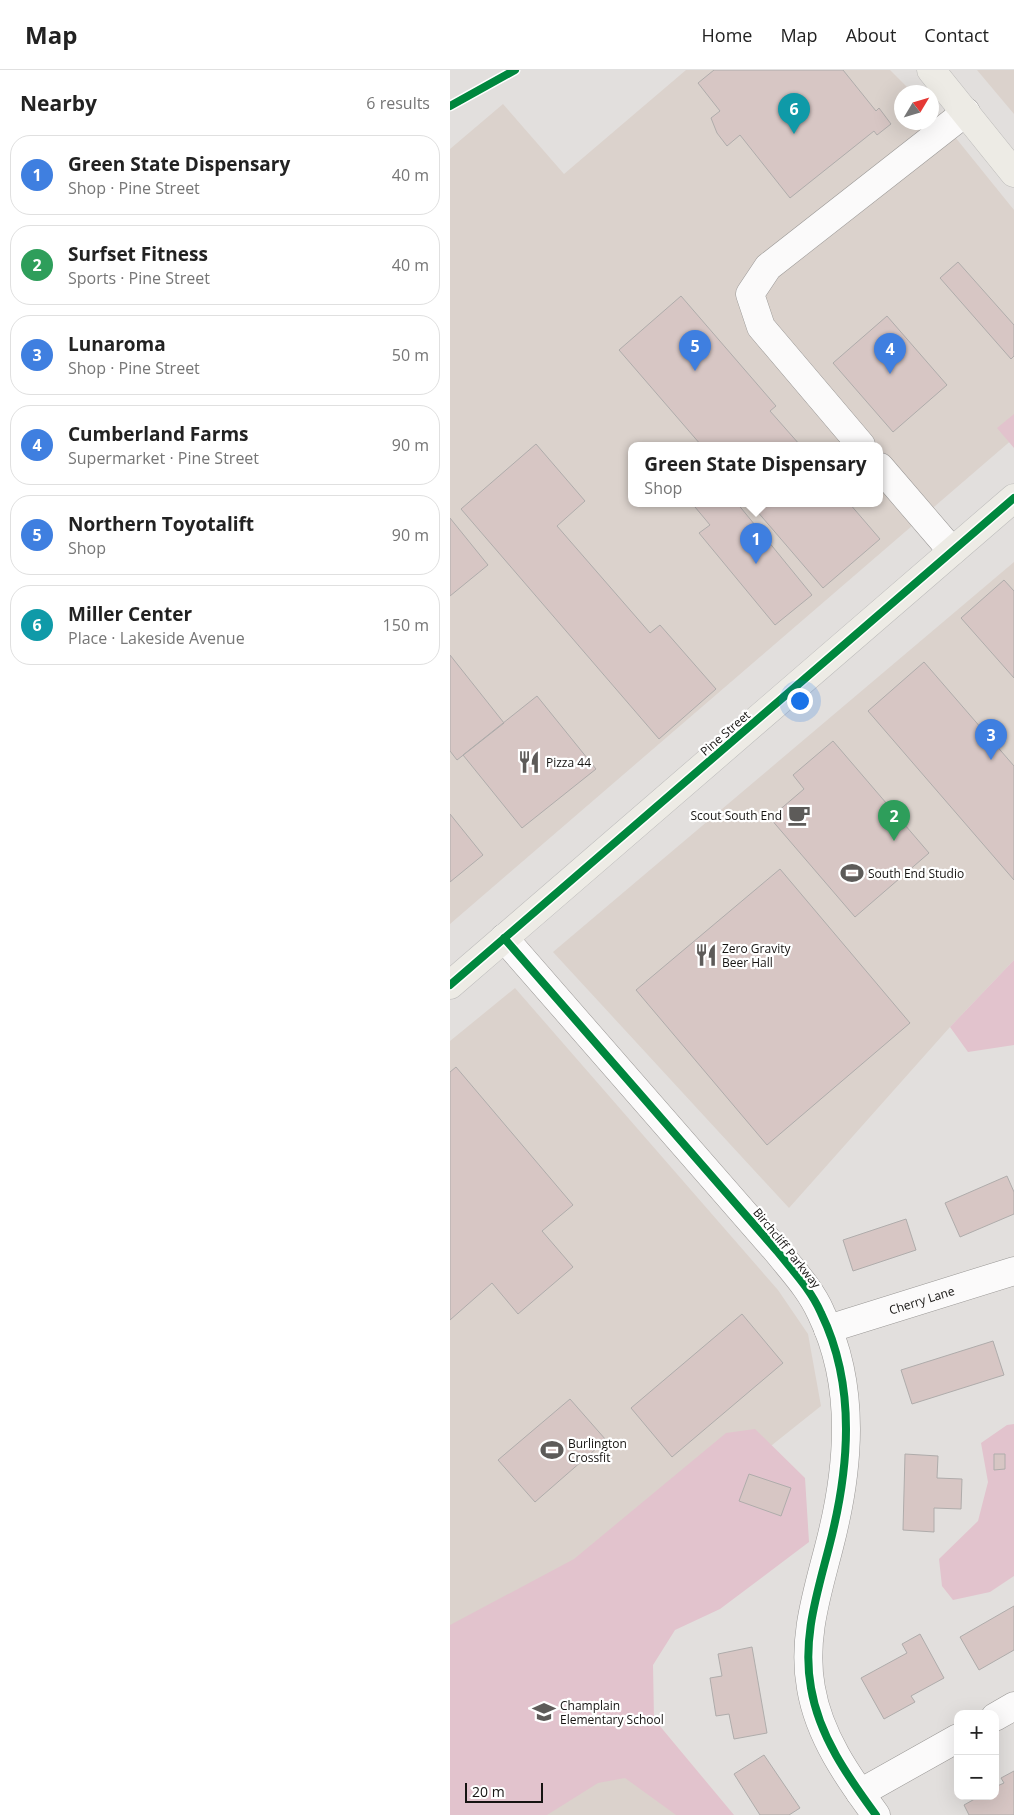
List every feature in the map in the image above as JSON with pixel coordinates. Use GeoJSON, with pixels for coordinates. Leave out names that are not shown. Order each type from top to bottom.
{"type":"FeatureCollection","features":[{"type":"Feature","properties":{"kind":"main road"},"geometry":{"type":"LineString","coordinates":[[931,70],[1014,172]]}},
{"type":"Feature","properties":{"kind":"main road","name":"Pine Street"},"geometry":{"type":"LineString","coordinates":[[450,985],[1014,498]]}},
{"type":"Feature","properties":{"kind":"street"},"geometry":{"type":"LineString","coordinates":[[858,442],[761,326],[750,294],[768,267],[966,112]]}},
{"type":"Feature","properties":{"kind":"street"},"geometry":{"type":"LineString","coordinates":[[883,470],[952,551]]}},
{"type":"Feature","properties":{"kind":"street","name":"Birchcliff Parkway"},"geometry":{"type":"LineString","coordinates":[[504,938],[777,1251],[811,1296],[828,1329],[842,1381],[848,1444],[839,1508],[820,1576],[811,1619],[808,1667],[816,1712],[825,1734],[840,1763],[876,1815]]}},
{"type":"Feature","properties":{"kind":"street","name":"Cherry Lane"},"geometry":{"type":"LineString","coordinates":[[828,1329],[1014,1270]]}},
{"type":"Feature","properties":{"kind":"street"},"geometry":{"type":"LineString","coordinates":[[999,1715],[1014,1706]]}},
{"type":"Feature","properties":{"kind":"street"},"geometry":{"type":"LineString","coordinates":[[860,1792],[954,1740]]}},
{"type":"Feature","properties":{"kind":"shaded area"},"geometry":{"type":"Polygon","coordinates":[[[686,70],[890,70],[905,85],[894,85],[894,130],[939,130],[939,120],[955,137],[1014,210],[1014,438],[450,924],[450,149],[503,104],[564,174],[686,70]]]}},
{"type":"Feature","properties":{"kind":"shaded area"},"geometry":{"type":"Polygon","coordinates":[[[977,70],[1014,70],[1014,114],[977,70]]]}},
{"type":"Feature","properties":{"kind":"shaded area"},"geometry":{"type":"Polygon","coordinates":[[[1014,414],[1014,448],[997,428],[1014,414]]]}},
{"type":"Feature","properties":{"kind":"shaded area"},"geometry":{"type":"Polygon","coordinates":[[[1014,562],[1014,960],[950,1027],[789,1208],[553,952],[1014,562]]]}},
{"type":"Feature","properties":{"kind":"shaded area"},"geometry":{"type":"Polygon","coordinates":[[[1014,960],[1014,1045],[968,1052],[950,1027],[1014,960]]]}},
{"type":"Feature","properties":{"kind":"shaded area"},"geometry":{"type":"Polygon","coordinates":[[[515,988],[778,1290],[808,1334],[821,1406],[565,1610],[710,1815],[450,1815],[450,1041],[515,988]]]}},
{"type":"Feature","properties":{"kind":"shaded area"},"geometry":{"type":"Polygon","coordinates":[[[1014,1424],[1014,1576],[990,1592],[953,1600],[942,1586],[939,1559],[978,1521],[988,1482],[981,1443],[1007,1425],[1014,1424]]]}},
{"type":"Feature","properties":{"kind":"shaded area"},"geometry":{"type":"Polygon","coordinates":[[[755,1429],[805,1478],[809,1542],[720,1609],[675,1630],[653,1665],[654,1719],[734,1815],[676,1815],[625,1778],[598,1783],[547,1815],[450,1815],[450,1625],[574,1559],[726,1433],[755,1429]]]}},
{"type":"Feature","properties":{"kind":"building"},"geometry":{"type":"Polygon","coordinates":[[[714,70],[843,70],[876,111],[879,108],[891,124],[877,135],[874,131],[790,198],[740,135],[727,146],[717,133],[711,118],[720,111],[698,83],[714,70]]]}},
{"type":"Feature","properties":{"kind":"building"},"geometry":{"type":"Polygon","coordinates":[[[958,262],[1014,325],[1014,356],[1011,359],[940,278],[958,262]]]}},
{"type":"Feature","properties":{"kind":"building"},"geometry":{"type":"Polygon","coordinates":[[[681,296],[776,406],[770,411],[797,442],[698,442],[619,350],[681,296]]]}},
{"type":"Feature","properties":{"kind":"building"},"geometry":{"type":"Polygon","coordinates":[[[887,316],[947,385],[893,432],[833,363],[887,316]]]}},
{"type":"Feature","properties":{"kind":"building"},"geometry":{"type":"Polygon","coordinates":[[[536,444],[585,501],[557,526],[650,633],[660,625],[716,689],[659,739],[461,509],[536,444]]]}},
{"type":"Feature","properties":{"kind":"building"},"geometry":{"type":"Polygon","coordinates":[[[695,507],[740,507],[812,595],[775,625],[699,533],[710,525],[695,507]]]}},
{"type":"Feature","properties":{"kind":"building"},"geometry":{"type":"Polygon","coordinates":[[[753,507],[852,507],[880,539],[823,588],[753,507]]]}},
{"type":"Feature","properties":{"kind":"building"},"geometry":{"type":"Polygon","coordinates":[[[450,518],[488,565],[450,596],[450,518]]]}},
{"type":"Feature","properties":{"kind":"building"},"geometry":{"type":"Polygon","coordinates":[[[1004,580],[1014,591],[1014,678],[961,618],[1004,580]]]}},
{"type":"Feature","properties":{"kind":"building"},"geometry":{"type":"Polygon","coordinates":[[[450,655],[504,723],[457,760],[450,751],[450,655]]]}},
{"type":"Feature","properties":{"kind":"building"},"geometry":{"type":"Polygon","coordinates":[[[924,662],[1014,766],[1014,880],[868,711],[924,662]]]}},
{"type":"Feature","properties":{"kind":"building","name":"Pizza 44"},"geometry":{"type":"Polygon","coordinates":[[[537,696],[596,769],[522,828],[463,755],[537,696]]]}},
{"type":"Feature","properties":{"kind":"building"},"geometry":{"type":"Polygon","coordinates":[[[833,741],[929,853],[855,917],[770,818],[804,789],[793,775],[833,741]]]}},
{"type":"Feature","properties":{"kind":"building"},"geometry":{"type":"Polygon","coordinates":[[[450,814],[483,855],[450,882],[450,814]]]}},
{"type":"Feature","properties":{"kind":"building"},"geometry":{"type":"Polygon","coordinates":[[[780,869],[910,1023],[767,1145],[636,990],[780,869]]]}},
{"type":"Feature","properties":{"kind":"building"},"geometry":{"type":"Polygon","coordinates":[[[456,1067],[573,1205],[542,1231],[573,1267],[518,1314],[492,1283],[450,1320],[450,1072],[456,1067]]]}},
{"type":"Feature","properties":{"kind":"building"},"geometry":{"type":"Polygon","coordinates":[[[1007,1176],[1014,1192],[1014,1214],[960,1237],[945,1203],[1007,1176]]]}},
{"type":"Feature","properties":{"kind":"building"},"geometry":{"type":"Polygon","coordinates":[[[906,1219],[916,1250],[853,1271],[843,1240],[906,1219]]]}},
{"type":"Feature","properties":{"kind":"building"},"geometry":{"type":"Polygon","coordinates":[[[742,1314],[783,1363],[672,1457],[631,1408],[742,1314]]]}},
{"type":"Feature","properties":{"kind":"building"},"geometry":{"type":"Polygon","coordinates":[[[993,1341],[1004,1375],[912,1404],[901,1370],[993,1341]]]}},
{"type":"Feature","properties":{"kind":"building","name":"Burlington Crossfit"},"geometry":{"type":"Polygon","coordinates":[[[570,1399],[606,1440],[535,1502],[498,1460],[570,1399]]]}},
{"type":"Feature","properties":{"kind":"building"},"geometry":{"type":"Polygon","coordinates":[[[905,1454],[938,1456],[937,1478],[962,1479],[961,1509],[934,1508],[934,1532],[903,1530],[905,1454]]]}},
{"type":"Feature","properties":{"kind":"building"},"geometry":{"type":"Polygon","coordinates":[[[994,1454],[1005,1454],[1005,1469],[994,1470],[994,1454]]]}},
{"type":"Feature","properties":{"kind":"building"},"geometry":{"type":"Polygon","coordinates":[[[749,1474],[791,1488],[781,1516],[739,1501],[749,1474]]]}},
{"type":"Feature","properties":{"kind":"building"},"geometry":{"type":"Polygon","coordinates":[[[1014,1606],[1014,1650],[979,1670],[960,1637],[1014,1606]]]}},
{"type":"Feature","properties":{"kind":"building"},"geometry":{"type":"Polygon","coordinates":[[[920,1634],[944,1678],[911,1696],[915,1702],[884,1719],[861,1678],[907,1653],[902,1644],[920,1634]]]}},
{"type":"Feature","properties":{"kind":"building"},"geometry":{"type":"Polygon","coordinates":[[[752,1647],[767,1733],[734,1739],[729,1714],[716,1716],[710,1678],[722,1676],[718,1654],[752,1647]]]}},
{"type":"Feature","properties":{"kind":"building"},"geometry":{"type":"Polygon","coordinates":[[[764,1755],[800,1808],[789,1815],[760,1815],[734,1774],[764,1755]]]}},
{"type":"Feature","properties":{"kind":"building"},"geometry":{"type":"Polygon","coordinates":[[[1014,1771],[1014,1815],[969,1815],[964,1805],[973,1800],[999,1800],[999,1785],[1004,1783],[1001,1778],[1014,1771]]]}},
{"type":"Feature","properties":{"kind":"cycle path"},"geometry":{"type":"LineString","coordinates":[[450,106],[515,70]]}},
{"type":"Feature","properties":{"kind":"cycle path"},"geometry":{"type":"LineString","coordinates":[[450,985],[1014,498]]}},
{"type":"Feature","properties":{"kind":"cycle path"},"geometry":{"type":"LineString","coordinates":[[504,938],[795,1273],[817,1305],[833,1341],[845,1399],[845,1459],[836,1518],[812,1617],[808,1652],[809,1670],[815,1706],[828,1739],[845,1771],[876,1815]]}},
{"type":"Feature","properties":{"kind":"place","name":"Miller Center"},"geometry":{"type":"Point","coordinates":[794,134]}},
{"type":"Feature","properties":{"kind":"place","name":"Northern Toyotalift"},"geometry":{"type":"Point","coordinates":[695,371]}},
{"type":"Feature","properties":{"kind":"place","name":"Cumberland Farms"},"geometry":{"type":"Point","coordinates":[890,374]}},
{"type":"Feature","properties":{"kind":"place","name":"Green State Dispensary"},"geometry":{"type":"Point","coordinates":[756,564]}},
{"type":"Feature","properties":{"kind":"place","name":"Lunaroma"},"geometry":{"type":"Point","coordinates":[991,760]}},
{"type":"Feature","properties":{"kind":"place","name":"Pizza 44"},"geometry":{"type":"Point","coordinates":[529,762]}},
{"type":"Feature","properties":{"kind":"place","name":"Scout South End"},"geometry":{"type":"Point","coordinates":[799,815]}},
{"type":"Feature","properties":{"kind":"place","name":"Surfset Fitness"},"geometry":{"type":"Point","coordinates":[894,841]}},
{"type":"Feature","properties":{"kind":"place","name":"South End Studio"},"geometry":{"type":"Point","coordinates":[852,873]}},
{"type":"Feature","properties":{"kind":"place","name":"Zero Gravity Beer Hall"},"geometry":{"type":"Point","coordinates":[706,955]}},
{"type":"Feature","properties":{"kind":"place","name":"Burlington Crossfit"},"geometry":{"type":"Point","coordinates":[552,1450]}},
{"type":"Feature","properties":{"kind":"place","name":"Champlain Elementary School"},"geometry":{"type":"Point","coordinates":[544,1712]}}]}
